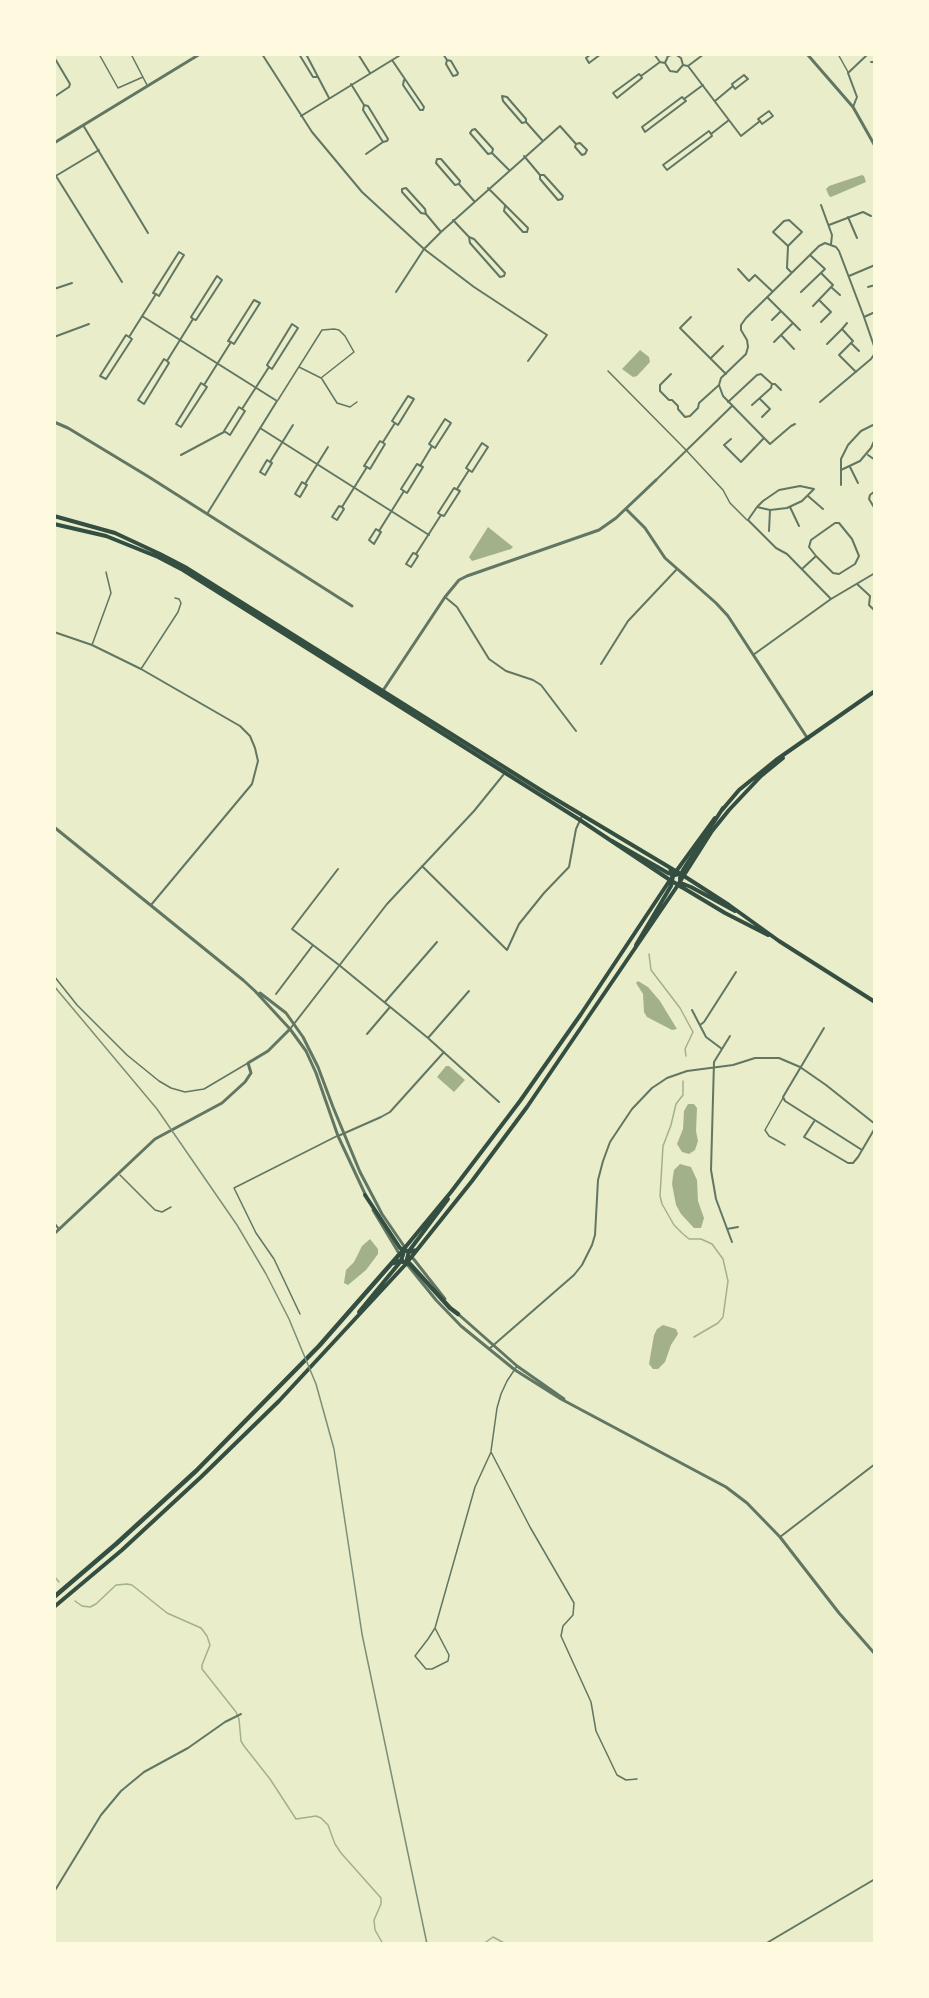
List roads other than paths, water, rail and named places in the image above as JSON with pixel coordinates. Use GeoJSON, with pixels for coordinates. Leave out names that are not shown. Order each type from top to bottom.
{"type":"FeatureCollection","features":[{"type":"Feature","properties":{"kind":"highway"},"geometry":{"type":"LineString","coordinates":[[54,1597],[196,1471],[319,1346],[391,1264],[404,1256],[458,1314]]}},
{"type":"Feature","properties":{"kind":"main road"},"geometry":{"type":"LineString","coordinates":[[54,516],[99,528],[160,554],[581,818],[669,867],[677,880],[724,913],[779,941]]}},
{"type":"Feature","properties":{"kind":"main road"},"geometry":{"type":"LineString","coordinates":[[54,524],[106,536],[175,566],[382,693]]}},
{"type":"Feature","properties":{"kind":"main road"},"geometry":{"type":"LineString","coordinates":[[404,1256],[419,1248],[527,1107],[636,949],[723,808],[753,778],[875,691]]}},
{"type":"Feature","properties":{"kind":"main road"},"geometry":{"type":"LineString","coordinates":[[54,1607],[122,1550],[201,1477],[279,1401],[353,1322],[533,1082],[664,890],[689,868],[712,831],[729,810],[762,776],[795,748]]}},
{"type":"Feature","properties":{"kind":"main road"},"geometry":{"type":"LineString","coordinates":[[581,818],[609,840],[677,880],[740,913]]}},
{"type":"Feature","properties":{"kind":"main road"},"geometry":{"type":"LineString","coordinates":[[677,880],[740,913],[779,941],[875,1002]]}},
{"type":"Feature","properties":{"kind":"main road"},"geometry":{"type":"LineString","coordinates":[[365,1195],[404,1256]]}},
{"type":"Feature","properties":{"kind":"street"},"geometry":{"type":"LineString","coordinates":[[54,143],[200,54]]}},
{"type":"Feature","properties":{"kind":"street"},"geometry":{"type":"LineString","coordinates":[[262,54],[301,116],[333,160],[362,192],[424,249],[474,286],[548,335],[528,362]]}},
{"type":"Feature","properties":{"kind":"street"},"geometry":{"type":"LineString","coordinates":[[299,54],[313,77],[317,77]]}},
{"type":"Feature","properties":{"kind":"street"},"geometry":{"type":"LineString","coordinates":[[306,54],[329,98]]}},
{"type":"Feature","properties":{"kind":"street"},"geometry":{"type":"LineString","coordinates":[[358,54],[370,73]]}},
{"type":"Feature","properties":{"kind":"street"},"geometry":{"type":"LineString","coordinates":[[301,116],[402,54]]}},
{"type":"Feature","properties":{"kind":"street"},"geometry":{"type":"LineString","coordinates":[[443,54],[447,60],[451,61],[457,75],[453,76],[446,64],[447,60]]}},
{"type":"Feature","properties":{"kind":"street"},"geometry":{"type":"LineString","coordinates":[[591,54],[586,58],[589,63],[601,54]]}},
{"type":"Feature","properties":{"kind":"street"},"geometry":{"type":"LineString","coordinates":[[654,54],[660,62],[665,63]]}},
{"type":"Feature","properties":{"kind":"street"},"geometry":{"type":"LineString","coordinates":[[675,54],[681,58],[683,64],[680,70],[674,72],[667,69],[665,63],[668,56],[675,54]]}},
{"type":"Feature","properties":{"kind":"street"},"geometry":{"type":"LineString","coordinates":[[688,66],[704,54]]}},
{"type":"Feature","properties":{"kind":"street"},"geometry":{"type":"LineString","coordinates":[[807,54],[853,107],[875,146]]}},
{"type":"Feature","properties":{"kind":"street"},"geometry":{"type":"LineString","coordinates":[[853,107],[857,97],[848,73],[868,54]]}},
{"type":"Feature","properties":{"kind":"street"},"geometry":{"type":"LineString","coordinates":[[54,57],[70,84],[54,96]]}},
{"type":"Feature","properties":{"kind":"street"},"geometry":{"type":"LineString","coordinates":[[392,60],[404,80],[404,85],[420,110],[423,110],[424,107],[408,81],[404,80]]}},
{"type":"Feature","properties":{"kind":"street"},"geometry":{"type":"LineString","coordinates":[[641,76],[639,74],[613,93],[616,98],[660,62]]}},
{"type":"Feature","properties":{"kind":"street"},"geometry":{"type":"LineString","coordinates":[[683,64],[688,66],[741,136],[760,122],[762,124],[773,116],[769,111],[758,119],[760,122]]}},
{"type":"Feature","properties":{"kind":"street"},"geometry":{"type":"LineString","coordinates":[[714,101],[744,75],[748,80],[735,89],[734,86]]}},
{"type":"Feature","properties":{"kind":"street"},"geometry":{"type":"LineString","coordinates":[[351,84],[364,105],[368,106],[388,139],[366,154]]}},
{"type":"Feature","properties":{"kind":"street"},"geometry":{"type":"LineString","coordinates":[[684,99],[686,101],[645,132],[642,127],[682,97],[684,99],[703,85]]}},
{"type":"Feature","properties":{"kind":"street"},"geometry":{"type":"LineString","coordinates":[[526,122],[522,123],[502,101],[502,96],[507,97],[542,140]]}},
{"type":"Feature","properties":{"kind":"street"},"geometry":{"type":"LineString","coordinates":[[364,105],[363,110],[383,142]]}},
{"type":"Feature","properties":{"kind":"street"},"geometry":{"type":"LineString","coordinates":[[711,134],[709,131],[663,165],[667,170],[729,120]]}},
{"type":"Feature","properties":{"kind":"street"},"geometry":{"type":"LineString","coordinates":[[83,125],[148,233]]}},
{"type":"Feature","properties":{"kind":"street"},"geometry":{"type":"LineString","coordinates":[[396,292],[424,249],[542,140],[560,126],[576,144]]}},
{"type":"Feature","properties":{"kind":"street"},"geometry":{"type":"LineString","coordinates":[[492,153],[488,154],[470,134],[471,130],[475,129],[493,150],[492,153],[509,170]]}},
{"type":"Feature","properties":{"kind":"street"},"geometry":{"type":"LineString","coordinates":[[99,150],[55,177],[122,282]]}},
{"type":"Feature","properties":{"kind":"street"},"geometry":{"type":"LineString","coordinates":[[524,156],[558,200],[562,199],[563,196],[544,175],[540,175]]}},
{"type":"Feature","properties":{"kind":"street"},"geometry":{"type":"LineString","coordinates":[[459,184],[455,185],[436,163],[436,159],[441,159],[474,201]]}},
{"type":"Feature","properties":{"kind":"street"},"geometry":{"type":"LineString","coordinates":[[426,214],[421,213],[414,206],[402,189],[406,188],[441,232]]}},
{"type":"Feature","properties":{"kind":"street"},"geometry":{"type":"LineString","coordinates":[[488,188],[528,228],[527,232],[523,232],[504,211],[505,206]]}},
{"type":"Feature","properties":{"kind":"street"},"geometry":{"type":"LineString","coordinates":[[821,205],[832,235],[831,244]]}},
{"type":"Feature","properties":{"kind":"street"},"geometry":{"type":"LineString","coordinates":[[829,225],[864,212],[871,216]]}},
{"type":"Feature","properties":{"kind":"street"},"geometry":{"type":"LineString","coordinates":[[849,217],[857,238]]}},
{"type":"Feature","properties":{"kind":"street"},"geometry":{"type":"LineString","coordinates":[[453,220],[469,237],[474,238],[505,273],[504,276],[500,277],[470,243],[469,237]]}},
{"type":"Feature","properties":{"kind":"street"},"geometry":{"type":"LineString","coordinates":[[788,246],[774,232],[784,221],[789,220],[802,232],[788,246],[787,268],[792,273]]}},
{"type":"Feature","properties":{"kind":"street"},"geometry":{"type":"LineString","coordinates":[[795,424],[770,444],[728,402],[720,391],[719,385],[721,378],[746,354],[747,340],[741,330],[741,324],[819,246],[825,243],[831,244],[839,251],[873,338],[875,353],[871,359],[820,402]]}},
{"type":"Feature","properties":{"kind":"street"},"geometry":{"type":"LineString","coordinates":[[179,252],[184,255],[159,296],[156,294],[153,293],[179,252]]}},
{"type":"Feature","properties":{"kind":"street"},"geometry":{"type":"LineString","coordinates":[[801,292],[825,269],[810,255]]}},
{"type":"Feature","properties":{"kind":"street"},"geometry":{"type":"LineString","coordinates":[[849,276],[875,265]]}},
{"type":"Feature","properties":{"kind":"street"},"geometry":{"type":"LineString","coordinates":[[738,269],[749,280],[755,275],[773,292]]}},
{"type":"Feature","properties":{"kind":"street"},"geometry":{"type":"LineString","coordinates":[[821,273],[840,295]]}},
{"type":"Feature","properties":{"kind":"street"},"geometry":{"type":"LineString","coordinates":[[167,361],[164,359],[138,400],[144,404],[193,319],[191,317],[217,276],[222,280],[196,320],[193,319]]}},
{"type":"Feature","properties":{"kind":"street"},"geometry":{"type":"LineString","coordinates":[[54,289],[72,283]]}},
{"type":"Feature","properties":{"kind":"street"},"geometry":{"type":"LineString","coordinates":[[868,287],[875,285]]}},
{"type":"Feature","properties":{"kind":"street"},"geometry":{"type":"LineString","coordinates":[[813,306],[831,287]]}},
{"type":"Feature","properties":{"kind":"street"},"geometry":{"type":"LineString","coordinates":[[129,337],[156,294]]}},
{"type":"Feature","properties":{"kind":"street"},"geometry":{"type":"LineString","coordinates":[[767,297],[800,330]]}},
{"type":"Feature","properties":{"kind":"street"},"geometry":{"type":"LineString","coordinates":[[254,300],[260,303],[234,344],[231,342],[228,341],[254,300]]}},
{"type":"Feature","properties":{"kind":"street"},"geometry":{"type":"LineString","coordinates":[[819,300],[831,312],[822,322]]}},
{"type":"Feature","properties":{"kind":"street"},"geometry":{"type":"LineString","coordinates":[[772,320],[781,311]]}},
{"type":"Feature","properties":{"kind":"street"},"geometry":{"type":"LineString","coordinates":[[864,317],[875,312]]}},
{"type":"Feature","properties":{"kind":"street"},"geometry":{"type":"LineString","coordinates":[[142,316],[278,401],[207,514]]}},
{"type":"Feature","properties":{"kind":"street"},"geometry":{"type":"LineString","coordinates":[[691,316],[680,328],[726,374]]}},
{"type":"Feature","properties":{"kind":"street"},"geometry":{"type":"LineString","coordinates":[[774,342],[793,323]]}},
{"type":"Feature","properties":{"kind":"street"},"geometry":{"type":"LineString","coordinates":[[827,344],[847,323]]}},
{"type":"Feature","properties":{"kind":"street"},"geometry":{"type":"LineString","coordinates":[[54,337],[89,324]]}},
{"type":"Feature","properties":{"kind":"street"},"geometry":{"type":"LineString","coordinates":[[242,409],[269,367],[267,365],[292,324],[298,328],[272,369],[269,367]]}},
{"type":"Feature","properties":{"kind":"street"},"geometry":{"type":"LineString","coordinates":[[842,329],[859,351]]}},
{"type":"Feature","properties":{"kind":"street"},"geometry":{"type":"LineString","coordinates":[[126,335],[129,337],[132,339],[106,379],[100,376],[126,335]]}},
{"type":"Feature","properties":{"kind":"street"},"geometry":{"type":"LineString","coordinates":[[781,335],[794,349]]}},
{"type":"Feature","properties":{"kind":"street"},"geometry":{"type":"LineString","coordinates":[[204,385],[231,342]]}},
{"type":"Feature","properties":{"kind":"street"},"geometry":{"type":"LineString","coordinates":[[851,343],[839,355],[856,372]]}},
{"type":"Feature","properties":{"kind":"street"},"geometry":{"type":"LineString","coordinates":[[711,358],[723,346]]}},
{"type":"Feature","properties":{"kind":"street"},"geometry":{"type":"LineString","coordinates":[[671,374],[660,386],[660,391],[678,406],[685,417],[690,416],[698,408],[699,403],[719,385]]}},
{"type":"Feature","properties":{"kind":"street"},"geometry":{"type":"LineString","coordinates":[[728,402],[757,375],[761,374],[781,390]]}},
{"type":"Feature","properties":{"kind":"street"},"geometry":{"type":"LineString","coordinates":[[201,383],[204,385],[207,387],[181,428],[176,424],[201,383]]}},
{"type":"Feature","properties":{"kind":"street"},"geometry":{"type":"LineString","coordinates":[[752,405],[771,388],[772,384]]}},
{"type":"Feature","properties":{"kind":"street"},"geometry":{"type":"LineString","coordinates":[[408,396],[414,399],[398,425],[395,423],[392,421],[408,396]]}},
{"type":"Feature","properties":{"kind":"street"},"geometry":{"type":"LineString","coordinates":[[760,399],[770,409],[762,417]]}},
{"type":"Feature","properties":{"kind":"street"},"geometry":{"type":"LineString","coordinates":[[382,693],[453,587],[467,576],[599,530],[626,509],[732,406]]}},
{"type":"Feature","properties":{"kind":"street"},"geometry":{"type":"LineString","coordinates":[[182,455],[224,431],[239,407],[242,409]]}},
{"type":"Feature","properties":{"kind":"street"},"geometry":{"type":"LineString","coordinates":[[224,431],[230,435],[245,411],[242,409]]}},
{"type":"Feature","properties":{"kind":"street"},"geometry":{"type":"LineString","coordinates":[[445,419],[451,423],[435,448],[432,446],[429,444],[445,419]]}},
{"type":"Feature","properties":{"kind":"street"},"geometry":{"type":"LineString","coordinates":[[54,422],[70,429],[352,606]]}},
{"type":"Feature","properties":{"kind":"street"},"geometry":{"type":"LineString","coordinates":[[367,467],[370,469],[395,423]]}},
{"type":"Feature","properties":{"kind":"street"},"geometry":{"type":"LineString","coordinates":[[841,485],[841,459],[848,445],[861,431],[875,424]]}},
{"type":"Feature","properties":{"kind":"street"},"geometry":{"type":"LineString","coordinates":[[270,462],[267,460],[260,472],[265,475],[272,463],[270,462],[293,425]]}},
{"type":"Feature","properties":{"kind":"street"},"geometry":{"type":"LineString","coordinates":[[260,428],[429,534]]}},
{"type":"Feature","properties":{"kind":"street"},"geometry":{"type":"LineString","coordinates":[[730,438],[724,445],[741,462],[764,438]]}},
{"type":"Feature","properties":{"kind":"street"},"geometry":{"type":"LineString","coordinates":[[841,470],[860,461],[875,439]]}},
{"type":"Feature","properties":{"kind":"street"},"geometry":{"type":"LineString","coordinates":[[367,467],[364,466],[369,457],[380,441],[383,442]]}},
{"type":"Feature","properties":{"kind":"street"},"geometry":{"type":"LineString","coordinates":[[482,443],[488,447],[472,472],[469,470],[466,468],[482,443]]}},
{"type":"Feature","properties":{"kind":"street"},"geometry":{"type":"LineString","coordinates":[[420,466],[432,446]]}},
{"type":"Feature","properties":{"kind":"street"},"geometry":{"type":"LineString","coordinates":[[305,484],[302,482],[295,494],[300,497],[307,485],[305,484],[328,447]]}},
{"type":"Feature","properties":{"kind":"street"},"geometry":{"type":"LineString","coordinates":[[866,454],[875,460]]}},
{"type":"Feature","properties":{"kind":"street"},"geometry":{"type":"LineString","coordinates":[[404,491],[401,489],[417,464],[420,466]]}},
{"type":"Feature","properties":{"kind":"street"},"geometry":{"type":"LineString","coordinates":[[379,531],[376,529],[369,540],[374,544],[381,532],[379,531],[404,491],[407,492],[423,467],[420,466]]}},
{"type":"Feature","properties":{"kind":"street"},"geometry":{"type":"LineString","coordinates":[[342,507],[339,506],[332,517],[337,520],[344,509],[342,507],[367,467]]}},
{"type":"Feature","properties":{"kind":"street"},"geometry":{"type":"LineString","coordinates":[[850,467],[858,483]]}},
{"type":"Feature","properties":{"kind":"street"},"geometry":{"type":"LineString","coordinates":[[441,515],[438,513],[469,470]]}},
{"type":"Feature","properties":{"kind":"street"},"geometry":{"type":"LineString","coordinates":[[757,507],[770,510],[790,507],[808,496],[814,489],[800,486],[788,487],[771,495],[757,507],[748,520],[776,548],[787,554],[831,599]]}},
{"type":"Feature","properties":{"kind":"street"},"geometry":{"type":"LineString","coordinates":[[416,555],[413,553],[406,564],[411,567],[441,515],[444,516],[460,491],[457,489]]}},
{"type":"Feature","properties":{"kind":"street"},"geometry":{"type":"LineString","coordinates":[[875,491],[869,499],[875,509]]}},
{"type":"Feature","properties":{"kind":"street"},"geometry":{"type":"LineString","coordinates":[[808,496],[823,509]]}},
{"type":"Feature","properties":{"kind":"street"},"geometry":{"type":"LineString","coordinates":[[790,507],[799,526]]}},
{"type":"Feature","properties":{"kind":"street"},"geometry":{"type":"LineString","coordinates":[[626,509],[645,528],[661,552],[677,569],[721,608],[808,739]]}},
{"type":"Feature","properties":{"kind":"street"},"geometry":{"type":"LineString","coordinates":[[769,531],[770,510]]}},
{"type":"Feature","properties":{"kind":"street"},"geometry":{"type":"LineString","coordinates":[[835,523],[840,523],[852,539],[859,556],[855,564],[839,574],[833,573],[816,556],[810,548],[811,540],[835,523]]}},
{"type":"Feature","properties":{"kind":"street"},"geometry":{"type":"LineString","coordinates":[[802,569],[816,556]]}},
{"type":"Feature","properties":{"kind":"street"},"geometry":{"type":"LineString","coordinates":[[601,664],[628,621],[677,569]]}},
{"type":"Feature","properties":{"kind":"street"},"geometry":{"type":"LineString","coordinates":[[753,655],[831,599],[875,573]]}},
{"type":"Feature","properties":{"kind":"street"},"geometry":{"type":"LineString","coordinates":[[857,584],[870,596]]}},
{"type":"Feature","properties":{"kind":"street"},"geometry":{"type":"LineString","coordinates":[[870,596],[875,595]]}},
{"type":"Feature","properties":{"kind":"street"},"geometry":{"type":"LineString","coordinates":[[870,596],[869,605],[875,611]]}},
{"type":"Feature","properties":{"kind":"street"},"geometry":{"type":"LineString","coordinates":[[445,597],[457,608],[489,659],[506,671],[534,680],[541,685],[576,731]]}},
{"type":"Feature","properties":{"kind":"street"},"geometry":{"type":"LineString","coordinates":[[54,632],[92,645],[141,669],[240,726],[249,736],[255,748],[258,761],[252,784],[151,905]]}},
{"type":"Feature","properties":{"kind":"street"},"geometry":{"type":"LineString","coordinates":[[54,1234],[160,1135],[222,1103],[245,1082],[251,1073],[248,1063],[268,1050],[295,1024],[387,904],[474,811],[506,770]]}},
{"type":"Feature","properties":{"kind":"street"},"geometry":{"type":"LineString","coordinates":[[422,866],[507,950],[519,924],[569,867],[576,830],[581,818]]}},
{"type":"Feature","properties":{"kind":"street"},"geometry":{"type":"LineString","coordinates":[[54,827],[255,991],[280,1008],[295,1024],[318,1067],[360,1172],[404,1256],[436,1299],[461,1326],[489,1350],[566,1400],[726,1487],[758,1512],[875,1654]]}},
{"type":"Feature","properties":{"kind":"street"},"geometry":{"type":"LineString","coordinates":[[338,868],[292,929],[390,1006],[499,1102]]}},
{"type":"Feature","properties":{"kind":"street"},"geometry":{"type":"LineString","coordinates":[[385,1002],[437,942]]}},
{"type":"Feature","properties":{"kind":"street"},"geometry":{"type":"LineString","coordinates":[[276,994],[313,945]]}},
{"type":"Feature","properties":{"kind":"street"},"geometry":{"type":"LineString","coordinates":[[700,1025],[736,972]]}},
{"type":"Feature","properties":{"kind":"street"},"geometry":{"type":"LineString","coordinates":[[255,991],[299,1039],[310,1058],[338,1136],[365,1195]]}},
{"type":"Feature","properties":{"kind":"street"},"geometry":{"type":"LineString","coordinates":[[428,1038],[469,991]]}},
{"type":"Feature","properties":{"kind":"street"},"geometry":{"type":"LineString","coordinates":[[367,1034],[390,1006]]}},
{"type":"Feature","properties":{"kind":"street"},"geometry":{"type":"LineString","coordinates":[[692,1010],[707,1039],[722,1049]]}},
{"type":"Feature","properties":{"kind":"street"},"geometry":{"type":"LineString","coordinates":[[824,1028],[783,1097],[784,1101],[862,1150]]}},
{"type":"Feature","properties":{"kind":"street"},"geometry":{"type":"LineString","coordinates":[[730,1036],[714,1062],[713,1068],[711,1177],[716,1199],[732,1242]]}},
{"type":"Feature","properties":{"kind":"street"},"geometry":{"type":"LineString","coordinates":[[338,1136],[390,1112],[444,1052]]}},
{"type":"Feature","properties":{"kind":"street"},"geometry":{"type":"LineString","coordinates":[[489,1350],[574,1275],[588,1255],[596,1229],[596,1198],[603,1161],[610,1142],[623,1120],[643,1097],[667,1078],[681,1072],[766,1058],[779,1058],[800,1066],[875,1126],[862,1150],[853,1162],[848,1163],[804,1137],[815,1120]]}},
{"type":"Feature","properties":{"kind":"street"},"geometry":{"type":"LineString","coordinates":[[54,1223],[59,1229]]}},
{"type":"Feature","properties":{"kind":"street"},"geometry":{"type":"LineString","coordinates":[[727,1230],[738,1227]]}},
{"type":"Feature","properties":{"kind":"street"},"geometry":{"type":"LineString","coordinates":[[458,1314],[516,1368]]}},
{"type":"Feature","properties":{"kind":"street"},"geometry":{"type":"LineString","coordinates":[[780,1537],[875,1464]]}},
{"type":"Feature","properties":{"kind":"street"},"geometry":{"type":"LineString","coordinates":[[54,1892],[94,1824],[115,1797],[144,1772],[241,1714]]}},
{"type":"Feature","properties":{"kind":"street"},"geometry":{"type":"LineString","coordinates":[[765,1944],[875,1879]]}},
{"type":"Feature","properties":{"kind":"lane"},"geometry":{"type":"LineString","coordinates":[[99,54],[118,88],[143,77]]}},
{"type":"Feature","properties":{"kind":"lane"},"geometry":{"type":"LineString","coordinates":[[131,54],[148,86]]}},
{"type":"Feature","properties":{"kind":"lane"},"geometry":{"type":"LineString","coordinates":[[838,54],[848,73]]}},
{"type":"Feature","properties":{"kind":"lane"},"geometry":{"type":"LineString","coordinates":[[278,401],[322,330],[334,328],[345,336],[354,352],[321,378]]}},
{"type":"Feature","properties":{"kind":"lane"},"geometry":{"type":"LineString","coordinates":[[299,367],[321,378],[337,403],[350,407],[357,402]]}},
{"type":"Feature","properties":{"kind":"lane"},"geometry":{"type":"LineString","coordinates":[[608,370],[723,490],[730,503],[748,520]]}},
{"type":"Feature","properties":{"kind":"lane"},"geometry":{"type":"LineString","coordinates":[[92,645],[111,593],[106,572]]}},
{"type":"Feature","properties":{"kind":"lane"},"geometry":{"type":"LineString","coordinates":[[141,669],[178,612],[181,603],[175,598]]}},
{"type":"Feature","properties":{"kind":"lane"},"geometry":{"type":"LineString","coordinates":[[54,976],[78,1005],[128,1055],[171,1088],[185,1092],[204,1089],[248,1063]]}},
{"type":"Feature","properties":{"kind":"lane"},"geometry":{"type":"LineString","coordinates":[[783,1097],[765,1130],[769,1136],[785,1146]]}},
{"type":"Feature","properties":{"kind":"lane"},"geometry":{"type":"LineString","coordinates":[[300,1314],[274,1259],[256,1233],[234,1188],[338,1136]]}},
{"type":"Feature","properties":{"kind":"lane"},"geometry":{"type":"LineString","coordinates":[[118,1173],[155,1210],[162,1212],[171,1207]]}},
{"type":"Feature","properties":{"kind":"lane"},"geometry":{"type":"LineString","coordinates":[[435,1628],[449,1655],[448,1661],[432,1669],[426,1669],[415,1656],[435,1628],[475,1487],[491,1452],[501,1394],[516,1368]]}},
{"type":"Feature","properties":{"kind":"lane"},"geometry":{"type":"LineString","coordinates":[[491,1452],[530,1527],[574,1603],[573,1615],[563,1626],[561,1636],[591,1702],[596,1731],[617,1775],[626,1780],[637,1779]]}},
{"type":"Feature","properties":{"kind":"waterway"},"geometry":{"type":"LineString","coordinates":[[649,954],[651,970],[680,1008],[693,1032],[685,1049],[686,1056]]}},
{"type":"Feature","properties":{"kind":"waterway"},"geometry":{"type":"LineString","coordinates":[[683,1081],[683,1095],[676,1104],[663,1146],[660,1196],[674,1225],[682,1233],[689,1239],[701,1239],[712,1244],[723,1259],[728,1281],[723,1317],[718,1323],[694,1337]]}},
{"type":"Feature","properties":{"kind":"waterway"},"geometry":{"type":"LineString","coordinates":[[54,1576],[59,1582]]}},
{"type":"Feature","properties":{"kind":"waterway"},"geometry":{"type":"LineString","coordinates":[[75,1601],[82,1606],[90,1607],[116,1585],[132,1585],[167,1613],[201,1628],[210,1645],[202,1669],[236,1712],[241,1741],[270,1779],[296,1819],[316,1816],[321,1818],[328,1825],[341,1853],[381,1898],[381,1904],[374,1920],[375,1930],[383,1944]]}},
{"type":"Feature","properties":{"kind":"waterway"},"geometry":{"type":"LineString","coordinates":[[483,1944],[493,1937],[506,1944]]}},
{"type":"Feature","properties":{"kind":"railway"},"geometry":{"type":"LineString","coordinates":[[54,986],[157,1109],[237,1225],[289,1319],[316,1384],[334,1449],[362,1634],[427,1944]]}}]}
